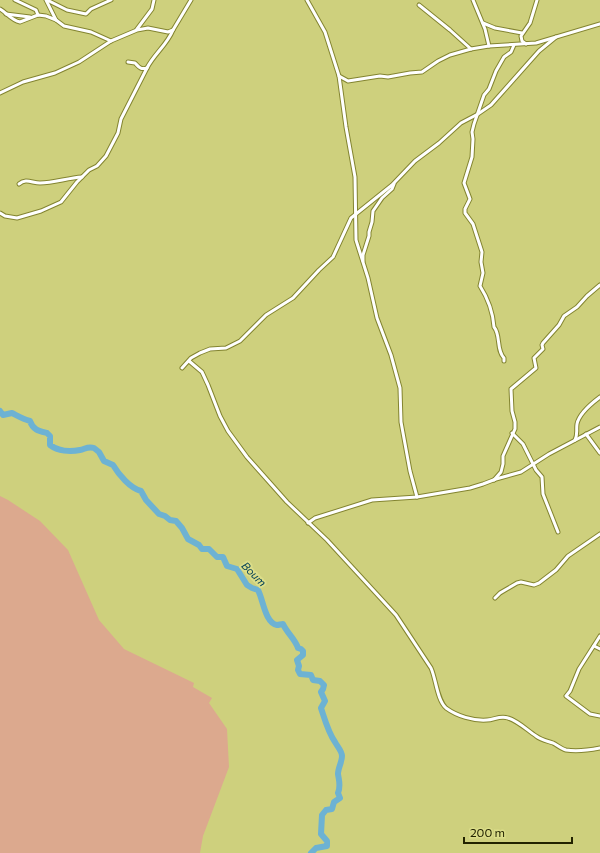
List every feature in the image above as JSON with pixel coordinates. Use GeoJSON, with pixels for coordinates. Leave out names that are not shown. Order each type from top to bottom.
{"type":"FeatureCollection","features":[{"type":"Feature","properties":{"kind":"street"},"geometry":{"type":"LineString","coordinates":[[15,0],[36,10],[38,16]]}},
{"type":"Feature","properties":{"kind":"street"},"geometry":{"type":"LineString","coordinates":[[46,0],[56,20]]}},
{"type":"Feature","properties":{"kind":"street"},"geometry":{"type":"LineString","coordinates":[[46,0],[67,10],[86,14],[91,9],[111,0]]}},
{"type":"Feature","properties":{"kind":"street"},"geometry":{"type":"LineString","coordinates":[[137,30],[152,9],[154,0]]}},
{"type":"Feature","properties":{"kind":"street"},"geometry":{"type":"LineString","coordinates":[[0,213],[17,218],[48,209],[61,202],[89,170],[101,162],[112,146],[118,133],[121,119],[146,68],[167,41],[191,0]]}},
{"type":"Feature","properties":{"kind":"street"},"geometry":{"type":"LineString","coordinates":[[307,0],[325,32],[339,76],[355,177],[356,240],[377,318],[400,388],[401,422],[410,471],[417,497]]}},
{"type":"Feature","properties":{"kind":"street"},"geometry":{"type":"LineString","coordinates":[[473,0],[487,33],[489,46]]}},
{"type":"Feature","properties":{"kind":"street"},"geometry":{"type":"LineString","coordinates":[[521,39],[522,33],[530,23],[537,0]]}},
{"type":"Feature","properties":{"kind":"street"},"geometry":{"type":"LineString","coordinates":[[419,5],[471,49]]}},
{"type":"Feature","properties":{"kind":"street"},"geometry":{"type":"LineString","coordinates":[[0,9],[4,11],[5,14],[20,22],[38,16],[46,16],[56,20],[64,26],[92,32],[111,41]]}},
{"type":"Feature","properties":{"kind":"street"},"geometry":{"type":"LineString","coordinates":[[5,14],[32,18]]}},
{"type":"Feature","properties":{"kind":"street"},"geometry":{"type":"LineString","coordinates":[[483,23],[495,28],[522,33]]}},
{"type":"Feature","properties":{"kind":"street"},"geometry":{"type":"LineString","coordinates":[[339,76],[352,82],[380,76],[388,77],[422,72],[450,55],[471,49],[489,46],[527,44],[600,24]]}},
{"type":"Feature","properties":{"kind":"street"},"geometry":{"type":"LineString","coordinates":[[0,93],[23,82],[55,73],[79,62],[111,41],[137,30],[148,28],[168,32],[173,30]]}},
{"type":"Feature","properties":{"kind":"street"},"geometry":{"type":"LineString","coordinates":[[516,33],[522,42],[527,44]]}},
{"type":"Feature","properties":{"kind":"street"},"geometry":{"type":"LineString","coordinates":[[182,368],[191,358],[200,353],[226,348],[240,341],[266,315],[293,298],[333,257],[351,218],[394,183],[415,161],[439,143],[461,123],[491,105],[539,51],[556,37]]}},
{"type":"Feature","properties":{"kind":"street"},"geometry":{"type":"LineString","coordinates":[[504,361],[504,358],[500,354],[496,328],[494,327],[490,309],[484,291],[480,286],[483,273],[481,262],[482,252],[473,224],[465,213],[465,209],[470,199],[464,183],[467,169],[472,157],[472,132],[484,95],[489,89],[496,71],[504,58],[511,52],[514,45]]}},
{"type":"Feature","properties":{"kind":"street"},"geometry":{"type":"LineString","coordinates":[[128,62],[135,63],[140,68],[146,68]]}},
{"type":"Feature","properties":{"kind":"street"},"geometry":{"type":"LineString","coordinates":[[340,86],[345,80]]}},
{"type":"Feature","properties":{"kind":"street"},"geometry":{"type":"LineString","coordinates":[[18,184],[25,180],[41,183],[82,177]]}},
{"type":"Feature","properties":{"kind":"street"},"geometry":{"type":"LineString","coordinates":[[364,266],[363,255],[369,236],[368,232],[372,222],[373,211],[382,198],[392,189],[394,183]]}},
{"type":"Feature","properties":{"kind":"street"},"geometry":{"type":"LineString","coordinates":[[494,480],[501,472],[503,456],[514,430],[515,422],[512,411],[511,389],[536,368],[534,358],[543,349],[543,343],[564,316],[577,307],[600,285]]}},
{"type":"Feature","properties":{"kind":"street"},"geometry":{"type":"LineString","coordinates":[[189,361],[202,372],[220,416],[228,431],[247,458],[287,502],[327,540],[396,615],[431,668],[441,700],[447,708],[470,719],[476,720],[506,717],[515,721],[538,738],[566,750],[579,751],[600,748]]}},
{"type":"Feature","properties":{"kind":"street"},"geometry":{"type":"LineString","coordinates":[[575,440],[577,434],[577,424],[580,418],[590,405],[600,397]]}},
{"type":"Feature","properties":{"kind":"street"},"geometry":{"type":"LineString","coordinates":[[308,523],[315,518],[372,500],[417,497],[470,488],[521,472],[600,426]]}},
{"type":"Feature","properties":{"kind":"street"},"geometry":{"type":"LineString","coordinates":[[512,433],[523,444],[536,470],[542,477],[544,494],[558,532]]}},
{"type":"Feature","properties":{"kind":"street"},"geometry":{"type":"LineString","coordinates":[[586,434],[600,453]]}},
{"type":"Feature","properties":{"kind":"street"},"geometry":{"type":"LineString","coordinates":[[495,598],[500,593],[517,583],[521,582],[534,585],[539,583],[556,570],[568,556],[600,534]]}},
{"type":"Feature","properties":{"kind":"street"},"geometry":{"type":"LineString","coordinates":[[600,636],[579,669],[570,691],[566,696],[590,714],[600,716]]}},
{"type":"Feature","properties":{"kind":"street"},"geometry":{"type":"LineString","coordinates":[[594,646],[600,648]]}},
{"type":"Feature","properties":{"kind":"shaded area"},"geometry":{"type":"Polygon","coordinates":[[[0,496],[40,521],[68,550],[99,620],[124,649],[194,683],[193,687],[212,698],[209,703],[227,729],[229,767],[203,836],[200,853],[0,853],[0,496]]]}},
{"type":"Feature","properties":{"kind":"waterway","name":"Boum"},"geometry":{"type":"LineString","coordinates":[[0,411],[3,415],[12,413],[30,421],[35,428],[39,431],[47,433],[50,436],[50,445],[57,449],[72,451],[88,447],[94,448],[99,452],[104,461],[113,465],[129,484],[141,491],[146,500],[159,514],[170,520],[176,521],[188,539],[199,545],[202,549],[209,549],[217,557],[223,557],[227,566],[237,569],[247,585],[258,590],[270,620],[277,625],[283,624],[298,648],[303,651],[303,655],[297,660],[299,666],[298,670],[300,674],[311,675],[313,680],[320,681],[324,685],[321,692],[325,701],[321,708],[329,730],[342,754],[338,774],[340,786],[338,793],[340,798],[334,802],[332,809],[326,810],[322,815],[321,834],[327,841],[327,846],[316,848],[311,853]]}}]}
